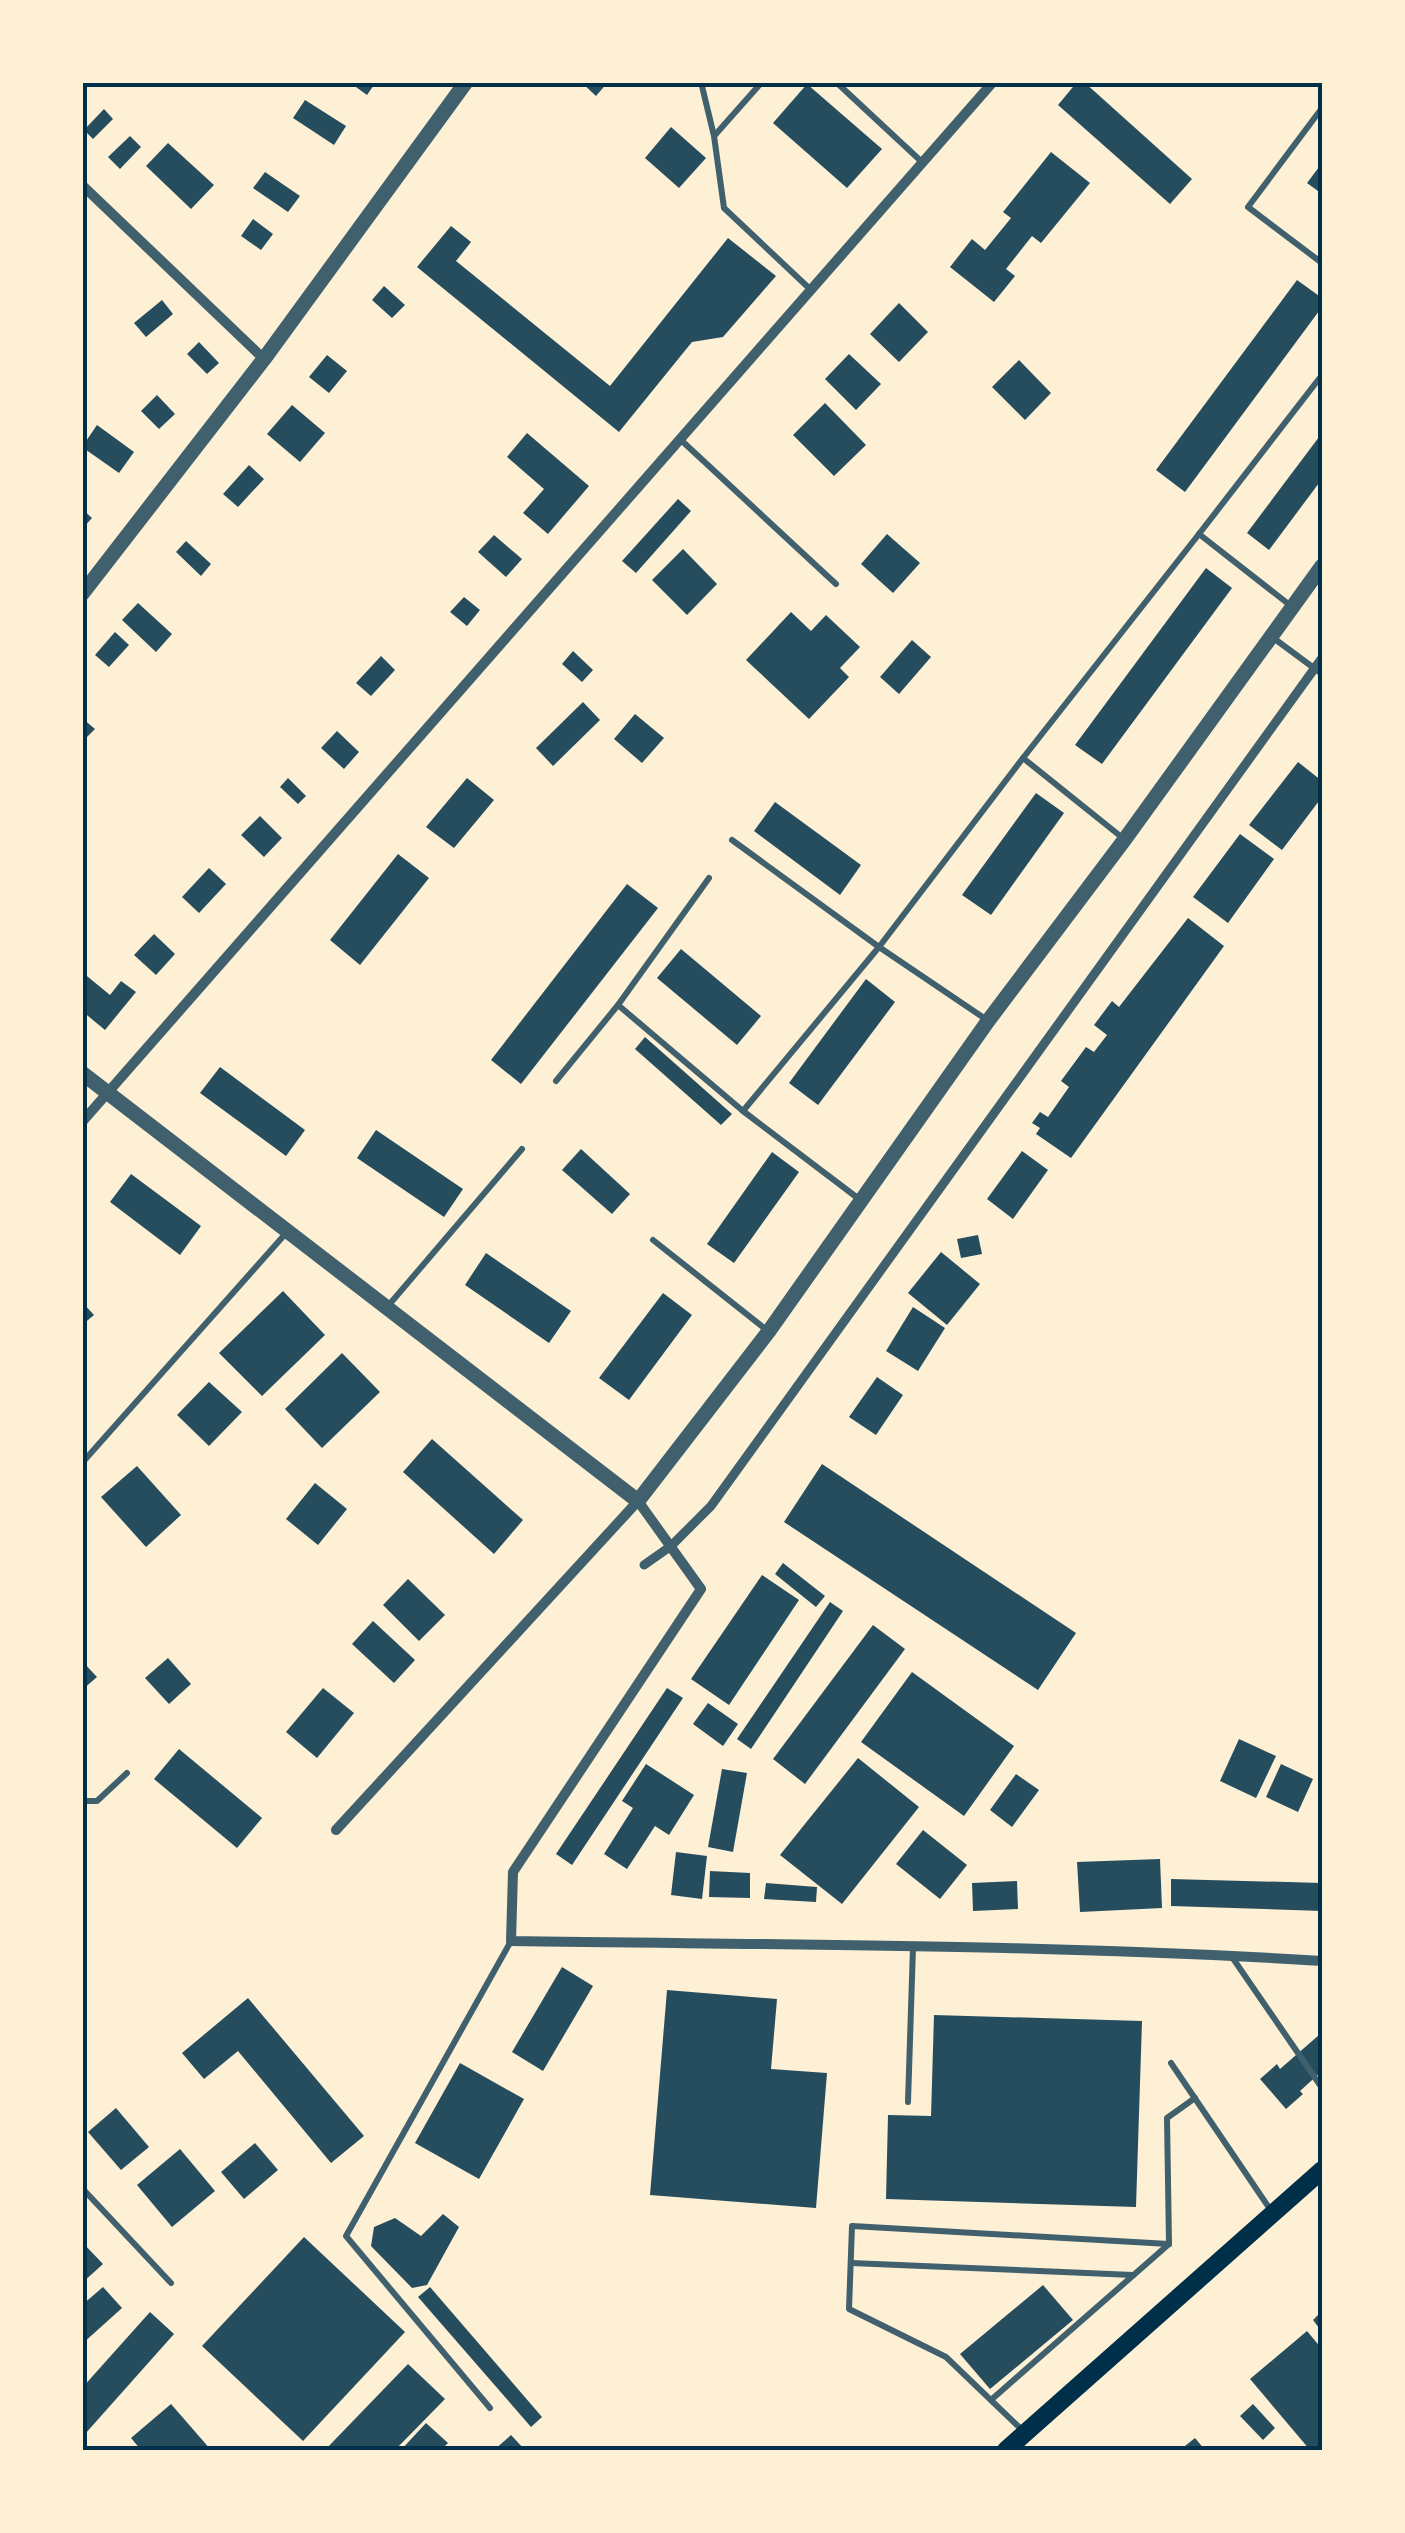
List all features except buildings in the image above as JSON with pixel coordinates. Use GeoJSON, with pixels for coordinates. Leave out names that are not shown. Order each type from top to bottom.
{"type":"FeatureCollection","features":[{"type":"Feature","properties":{"kind":"main road"},"geometry":{"type":"LineString","coordinates":[[1006,2450],[1322,2170]]}},
{"type":"Feature","properties":{"kind":"street"},"geometry":{"type":"LineString","coordinates":[[82,594],[264,360],[466,82]]}},
{"type":"Feature","properties":{"kind":"street"},"geometry":{"type":"LineString","coordinates":[[82,1122],[993,82]]}},
{"type":"Feature","properties":{"kind":"street"},"geometry":{"type":"LineString","coordinates":[[82,186],[264,360]]}},
{"type":"Feature","properties":{"kind":"street"},"geometry":{"type":"LineString","coordinates":[[336,1830],[638,1500],[768,1331],[988,1020],[1322,566]]}},
{"type":"Feature","properties":{"kind":"street"},"geometry":{"type":"LineString","coordinates":[[644,1565],[671,1546],[722,1490],[1319,671],[1322,658]]}},
{"type":"Feature","properties":{"kind":"street"},"geometry":{"type":"LineString","coordinates":[[82,1073],[638,1500],[701,1589],[513,1872],[511,1941],[913,1947],[1322,1962]]}},
{"type":"Feature","properties":{"kind":"lane"},"geometry":{"type":"LineString","coordinates":[[701,82],[714,136],[724,208],[811,290]]}},
{"type":"Feature","properties":{"kind":"lane"},"geometry":{"type":"LineString","coordinates":[[714,136],[762,82]]}},
{"type":"Feature","properties":{"kind":"lane"},"geometry":{"type":"LineString","coordinates":[[836,82],[923,163]]}},
{"type":"Feature","properties":{"kind":"lane"},"geometry":{"type":"LineString","coordinates":[[1322,108],[1248,207],[1322,262]]}},
{"type":"Feature","properties":{"kind":"lane"},"geometry":{"type":"LineString","coordinates":[[743,1111],[879,947],[1322,375]]}},
{"type":"Feature","properties":{"kind":"lane"},"geometry":{"type":"LineString","coordinates":[[682,441],[836,584]]}},
{"type":"Feature","properties":{"kind":"lane"},"geometry":{"type":"LineString","coordinates":[[1199,534],[1292,607]]}},
{"type":"Feature","properties":{"kind":"lane"},"geometry":{"type":"LineString","coordinates":[[1272,636],[1319,671]]}},
{"type":"Feature","properties":{"kind":"lane"},"geometry":{"type":"LineString","coordinates":[[1023,758],[1124,839]]}},
{"type":"Feature","properties":{"kind":"lane"},"geometry":{"type":"LineString","coordinates":[[732,840],[988,1020]]}},
{"type":"Feature","properties":{"kind":"lane"},"geometry":{"type":"LineString","coordinates":[[556,1081],[618,1005],[709,878]]}},
{"type":"Feature","properties":{"kind":"lane"},"geometry":{"type":"LineString","coordinates":[[618,1005],[743,1111],[860,1199]]}},
{"type":"Feature","properties":{"kind":"lane"},"geometry":{"type":"LineString","coordinates":[[387,1307],[522,1148]]}},
{"type":"Feature","properties":{"kind":"lane"},"geometry":{"type":"LineString","coordinates":[[82,1463],[288,1232]]}},
{"type":"Feature","properties":{"kind":"lane"},"geometry":{"type":"LineString","coordinates":[[653,1240],[768,1331]]}},
{"type":"Feature","properties":{"kind":"lane"},"geometry":{"type":"LineString","coordinates":[[82,1801],[97,1801],[127,1773]]}},
{"type":"Feature","properties":{"kind":"lane"},"geometry":{"type":"LineString","coordinates":[[490,2408],[346,2236],[511,1941]]}},
{"type":"Feature","properties":{"kind":"lane"},"geometry":{"type":"LineString","coordinates":[[908,2102],[913,1947]]}},
{"type":"Feature","properties":{"kind":"lane"},"geometry":{"type":"LineString","coordinates":[[1231,1956],[1322,2088]]}},
{"type":"Feature","properties":{"kind":"lane"},"geometry":{"type":"LineString","coordinates":[[1171,2063],[1273,2213]]}},
{"type":"Feature","properties":{"kind":"lane"},"geometry":{"type":"LineString","coordinates":[[991,2400],[1169,2244],[1167,2118],[1194,2098]]}},
{"type":"Feature","properties":{"kind":"lane"},"geometry":{"type":"LineString","coordinates":[[82,2188],[171,2283]]}},
{"type":"Feature","properties":{"kind":"lane"},"geometry":{"type":"LineString","coordinates":[[1026,2434],[946,2357],[849,2309],[852,2226],[1169,2244]]}},
{"type":"Feature","properties":{"kind":"lane"},"geometry":{"type":"LineString","coordinates":[[851,2264],[1134,2275]]}}]}
